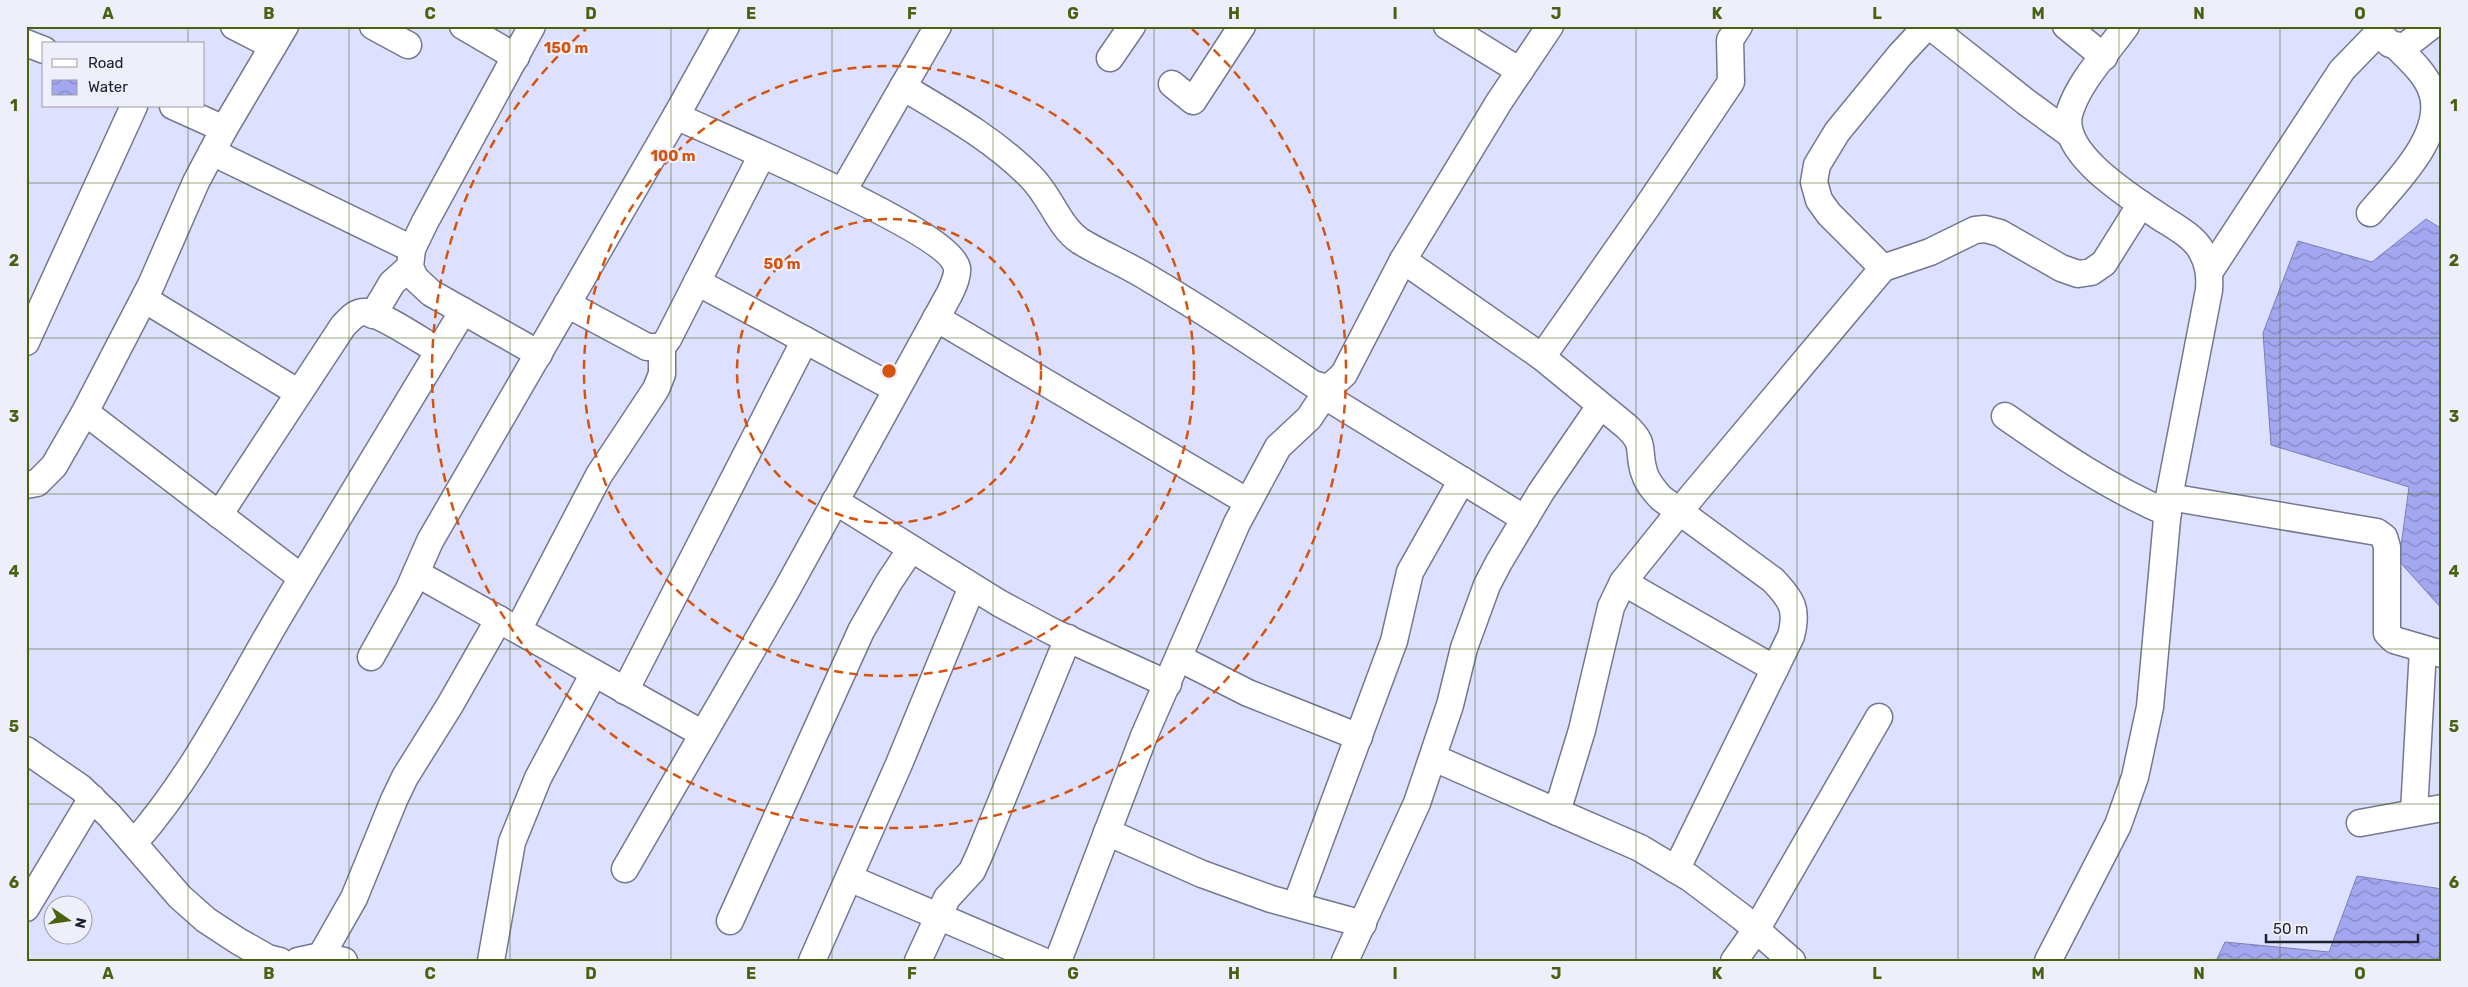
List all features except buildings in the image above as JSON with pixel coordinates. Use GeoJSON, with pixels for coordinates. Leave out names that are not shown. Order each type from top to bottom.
{"type":"FeatureCollection","features":[{"type":"Feature","properties":{"kind":"street"},"geometry":{"type":"LineString","coordinates":[[26,485],[37,483],[54,466],[85,412],[144,298],[212,152],[279,36],[234,26]]}},
{"type":"Feature","properties":{"kind":"street"},"geometry":{"type":"LineString","coordinates":[[373,26],[408,45]]}},
{"type":"Feature","properties":{"kind":"street"},"geometry":{"type":"LineString","coordinates":[[463,26],[516,57]]}},
{"type":"Feature","properties":{"kind":"street"},"geometry":{"type":"LineString","coordinates":[[373,315],[392,283],[411,258],[532,26]]}},
{"type":"Feature","properties":{"kind":"street"},"geometry":{"type":"LineString","coordinates":[[371,657],[416,573],[430,541],[726,26]]}},
{"type":"Feature","properties":{"kind":"street"},"geometry":{"type":"LineString","coordinates":[[843,191],[938,26]]}},
{"type":"Feature","properties":{"kind":"street"},"geometry":{"type":"LineString","coordinates":[[1110,58],[1132,26]]}},
{"type":"Feature","properties":{"kind":"street"},"geometry":{"type":"LineString","coordinates":[[1172,84],[1193,101],[1242,26]]}},
{"type":"Feature","properties":{"kind":"street"},"geometry":{"type":"LineString","coordinates":[[1447,26],[1520,71]]}},
{"type":"Feature","properties":{"kind":"street"},"geometry":{"type":"LineString","coordinates":[[1058,961],[1107,832],[1178,658],[1248,502],[1278,448],[1309,418],[1327,392],[1344,374],[1403,260],[1499,102],[1550,26]]}},
{"type":"Feature","properties":{"kind":"street"},"geometry":{"type":"LineString","coordinates":[[1542,357],[1647,207],[1731,82],[1730,40],[1739,26]]}},
{"type":"Feature","properties":{"kind":"street"},"geometry":{"type":"LineString","coordinates":[[1882,268],[1829,214],[1819,200],[1814,182],[1817,164],[1837,132],[1900,55],[1929,26],[2026,102],[2068,132],[2076,148],[2088,162],[2141,204],[2184,232],[2200,248],[2210,271]]}},
{"type":"Feature","properties":{"kind":"street"},"geometry":{"type":"LineString","coordinates":[[2066,26],[2104,57]]}},
{"type":"Feature","properties":{"kind":"street"},"geometry":{"type":"LineString","coordinates":[[2068,132],[2069,113],[2079,91],[2126,26]]}},
{"type":"Feature","properties":{"kind":"street"},"geometry":{"type":"LineString","coordinates":[[2382,35],[2404,47],[2431,26]]}},
{"type":"Feature","properties":{"kind":"street"},"geometry":{"type":"LineString","coordinates":[[2370,213],[2418,154],[2428,136],[2434,103],[2432,92],[2425,77],[2382,35]]}},
{"type":"Feature","properties":{"kind":"street"},"geometry":{"type":"LineString","coordinates":[[2048,961],[2118,825],[2135,777],[2150,707],[2169,505],[2207,298],[2210,271],[2342,70],[2382,35]]}},
{"type":"Feature","properties":{"kind":"street"},"geometry":{"type":"LineString","coordinates":[[26,43],[42,49]]}},
{"type":"Feature","properties":{"kind":"street"},"geometry":{"type":"LineString","coordinates":[[903,87],[979,133],[1029,175],[1043,190],[1066,229],[1080,241],[1163,286],[1525,519]]}},
{"type":"Feature","properties":{"kind":"street"},"geometry":{"type":"LineString","coordinates":[[26,342],[32,312],[133,108]]}},
{"type":"Feature","properties":{"kind":"street"},"geometry":{"type":"LineString","coordinates":[[177,108],[224,129]]}},
{"type":"Feature","properties":{"kind":"street"},"geometry":{"type":"LineString","coordinates":[[625,869],[835,501],[936,318],[956,280],[957,267],[949,255],[918,234],[843,191],[676,116]]}},
{"type":"Feature","properties":{"kind":"street"},"geometry":{"type":"LineString","coordinates":[[212,152],[411,258]]}},
{"type":"Feature","properties":{"kind":"street"},"geometry":{"type":"LineString","coordinates":[[321,959],[354,898],[405,777],[450,705],[508,625],[599,475],[656,389],[662,374],[662,347],[762,155]]}},
{"type":"Feature","properties":{"kind":"street"},"geometry":{"type":"LineString","coordinates":[[1557,812],[1582,730],[1611,607],[1623,582],[1678,512],[1882,268],[1930,252],[1975,230],[1985,229],[2000,233],[2062,268],[2078,274],[2091,272],[2104,263],[2141,204]]}},
{"type":"Feature","properties":{"kind":"street"},"geometry":{"type":"LineString","coordinates":[[411,258],[415,278],[431,293],[539,354]]}},
{"type":"Feature","properties":{"kind":"street"},"geometry":{"type":"LineString","coordinates":[[1403,260],[1542,357],[1637,436],[1641,447],[1643,470],[1649,484],[1678,512],[1773,580],[1788,596],[1793,607],[1794,622],[1791,636],[1676,870]]}},
{"type":"Feature","properties":{"kind":"street"},"geometry":{"type":"LineString","coordinates":[[697,282],[896,389]]}},
{"type":"Feature","properties":{"kind":"street"},"geometry":{"type":"LineString","coordinates":[[144,298],[299,393]]}},
{"type":"Feature","properties":{"kind":"street"},"geometry":{"type":"LineString","coordinates":[[567,304],[648,347],[662,347]]}},
{"type":"Feature","properties":{"kind":"street"},"geometry":{"type":"LineString","coordinates":[[134,843],[179,787],[463,311]]}},
{"type":"Feature","properties":{"kind":"street"},"geometry":{"type":"LineString","coordinates":[[219,515],[343,326],[355,314],[366,312],[373,315],[439,350]]}},
{"type":"Feature","properties":{"kind":"street"},"geometry":{"type":"LineString","coordinates":[[936,318],[1248,502]]}},
{"type":"Feature","properties":{"kind":"street"},"geometry":{"type":"LineString","coordinates":[[625,691],[805,340]]}},
{"type":"Feature","properties":{"kind":"street"},"geometry":{"type":"LineString","coordinates":[[1345,961],[1417,804],[1434,758],[1464,648],[1487,586],[1525,519],[1600,406]]}},
{"type":"Feature","properties":{"kind":"street"},"geometry":{"type":"LineString","coordinates":[[85,412],[302,578]]}},
{"type":"Feature","properties":{"kind":"street"},"geometry":{"type":"LineString","coordinates":[[2005,416],[2094,477],[2130,497],[2169,505],[2377,532],[2384,537],[2387,547],[2387,633],[2394,640],[2432,651],[2414,812]]}},
{"type":"Feature","properties":{"kind":"street"},"geometry":{"type":"LineString","coordinates":[[1296,906],[1394,642],[1410,572],[1462,480]]}},
{"type":"Feature","properties":{"kind":"street"},"geometry":{"type":"LineString","coordinates":[[835,501],[972,587],[1068,638],[1168,684]]}},
{"type":"Feature","properties":{"kind":"street"},"geometry":{"type":"LineString","coordinates":[[730,921],[862,630],[889,582],[911,550]]}},
{"type":"Feature","properties":{"kind":"street"},"geometry":{"type":"LineString","coordinates":[[416,573],[703,734]]}},
{"type":"Feature","properties":{"kind":"street"},"geometry":{"type":"LineString","coordinates":[[1623,582],[1775,669]]}},
{"type":"Feature","properties":{"kind":"street"},"geometry":{"type":"LineString","coordinates":[[812,961],[899,764],[972,587]]}},
{"type":"Feature","properties":{"kind":"street"},"geometry":{"type":"LineString","coordinates":[[918,961],[947,898],[972,871],[1068,638]]}},
{"type":"Feature","properties":{"kind":"street"},"geometry":{"type":"LineString","coordinates":[[1178,658],[1257,697],[1359,737]]}},
{"type":"Feature","properties":{"kind":"street"},"geometry":{"type":"LineString","coordinates":[[491,961],[512,842],[535,786],[594,673]]}},
{"type":"Feature","properties":{"kind":"street"},"geometry":{"type":"LineString","coordinates":[[1734,961],[1756,930],[1879,717]]}},
{"type":"Feature","properties":{"kind":"street"},"geometry":{"type":"LineString","coordinates":[[26,750],[47,762],[92,798],[180,897],[206,920],[268,958],[280,961]]}},
{"type":"Feature","properties":{"kind":"street"},"geometry":{"type":"LineString","coordinates":[[1434,758],[1640,848],[1690,878],[1792,961]]}},
{"type":"Feature","properties":{"kind":"street"},"geometry":{"type":"LineString","coordinates":[[26,908],[92,798]]}},
{"type":"Feature","properties":{"kind":"street"},"geometry":{"type":"LineString","coordinates":[[2360,823],[2442,808]]}},
{"type":"Feature","properties":{"kind":"street"},"geometry":{"type":"LineString","coordinates":[[1107,832],[1202,874],[1296,906],[1363,924]]}},
{"type":"Feature","properties":{"kind":"street"},"geometry":{"type":"LineString","coordinates":[[849,878],[1043,961]]}},
{"type":"Feature","properties":{"kind":"water"},"geometry":{"type":"Polygon","coordinates":[[[2426,219],[2442,229],[2442,609],[2399,561],[2409,487],[2271,445],[2263,333],[2298,241],[2372,262],[2426,219]]]}},
{"type":"Feature","properties":{"kind":"water"},"geometry":{"type":"Polygon","coordinates":[[[2357,876],[2442,889],[2442,961],[2216,961],[2225,942],[2329,952],[2357,876]]]}}]}
